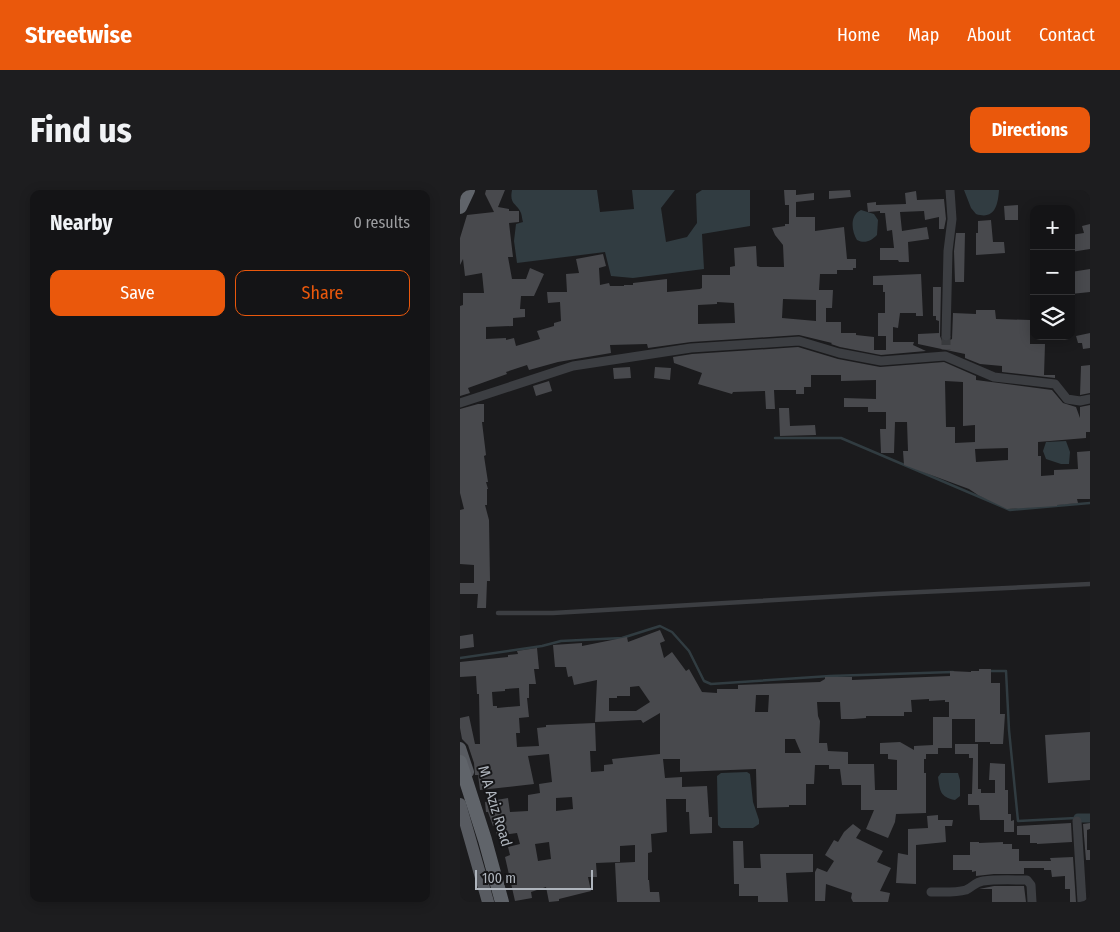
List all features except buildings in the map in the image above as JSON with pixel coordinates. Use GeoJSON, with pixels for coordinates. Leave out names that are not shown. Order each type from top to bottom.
{"type":"FeatureCollection","features":[{"type":"Feature","properties":{"kind":"highway"},"geometry":{"type":"LineString","coordinates":[[460,206],[468,190]]}},
{"type":"Feature","properties":{"kind":"highway"},"geometry":{"type":"LineString","coordinates":[[460,762],[485,840],[502,902]]}},
{"type":"Feature","properties":{"kind":"highway"},"geometry":{"type":"LineString","coordinates":[[460,790],[478,842],[494,902]]}},
{"type":"Feature","properties":{"kind":"main road"},"geometry":{"type":"LineString","coordinates":[[460,216],[472,190]]}},
{"type":"Feature","properties":{"kind":"main road","name":"M A Aziz Road"},"geometry":{"type":"LineString","coordinates":[[460,748],[490,840],[507,902]]}},
{"type":"Feature","properties":{"kind":"main road"},"geometry":{"type":"LineString","coordinates":[[460,804],[488,902]]}},
{"type":"Feature","properties":{"kind":"street"},"geometry":{"type":"LineString","coordinates":[[946,336],[948,251],[952,219],[950,190]]}},
{"type":"Feature","properties":{"kind":"street"},"geometry":{"type":"LineString","coordinates":[[460,403],[574,366],[691,348],[798,341],[839,353],[881,361],[945,353],[994,377],[1055,384],[1067,399],[1090,399]]}},
{"type":"Feature","properties":{"kind":"street"},"geometry":{"type":"LineString","coordinates":[[1077,821],[1082,902]]}},
{"type":"Feature","properties":{"kind":"street"},"geometry":{"type":"LineString","coordinates":[[931,892],[966,890],[974,884],[984,881],[1027,880],[1031,885],[1032,902]]}},
{"type":"Feature","properties":{"kind":"lane"},"geometry":{"type":"LineString","coordinates":[[498,613],[553,613],[819,597],[1090,584]]}},
{"type":"Feature","properties":{"kind":"shaded area"},"geometry":{"type":"Polygon","coordinates":[[[512,190],[597,190],[600,212],[634,209],[632,190],[675,190],[661,208],[666,242],[687,237],[697,223],[696,194],[702,190],[750,190],[750,226],[702,234],[704,269],[633,278],[611,276],[605,252],[517,263],[514,241],[516,224],[523,222],[521,213],[512,201],[512,190]]]}},
{"type":"Feature","properties":{"kind":"shaded area"},"geometry":{"type":"Polygon","coordinates":[[[964,190],[999,190],[998,201],[994,210],[987,215],[976,214],[971,208],[964,190]]]}},
{"type":"Feature","properties":{"kind":"shaded area"},"geometry":{"type":"Polygon","coordinates":[[[861,210],[874,214],[878,220],[877,235],[865,242],[857,240],[853,227],[853,219],[857,212],[861,210]]]}},
{"type":"Feature","properties":{"kind":"shaded area"},"geometry":{"type":"Polygon","coordinates":[[[1066,441],[1070,452],[1069,464],[1061,464],[1046,459],[1043,451],[1046,442],[1066,441]]]}},
{"type":"Feature","properties":{"kind":"shaded area"},"geometry":{"type":"Polygon","coordinates":[[[747,772],[750,774],[753,802],[759,824],[753,828],[721,828],[718,825],[717,776],[721,773],[747,772]]]}},
{"type":"Feature","properties":{"kind":"shaded area"},"geometry":{"type":"Polygon","coordinates":[[[941,773],[958,773],[960,796],[955,800],[946,797],[942,793],[938,777],[941,773]]]}},
{"type":"Feature","properties":{"kind":"waterway"},"geometry":{"type":"LineString","coordinates":[[775,438],[841,438],[1010,510],[1090,503]]}},
{"type":"Feature","properties":{"kind":"waterway"},"geometry":{"type":"LineString","coordinates":[[460,658],[542,646],[561,641],[622,638],[660,626],[672,632],[689,651],[704,681],[711,684],[830,676],[953,672]]}},
{"type":"Feature","properties":{"kind":"waterway"},"geometry":{"type":"LineString","coordinates":[[988,671],[1006,671],[1009,730],[1018,821],[1076,818]]}},
{"type":"Feature","properties":{"kind":"waterway"},"geometry":{"type":"LineString","coordinates":[[1078,818],[1090,818]]}},
{"type":"Feature","properties":{"kind":"tunnel"},"geometry":{"type":"LineString","coordinates":[[946,336],[946,350]]}}]}
